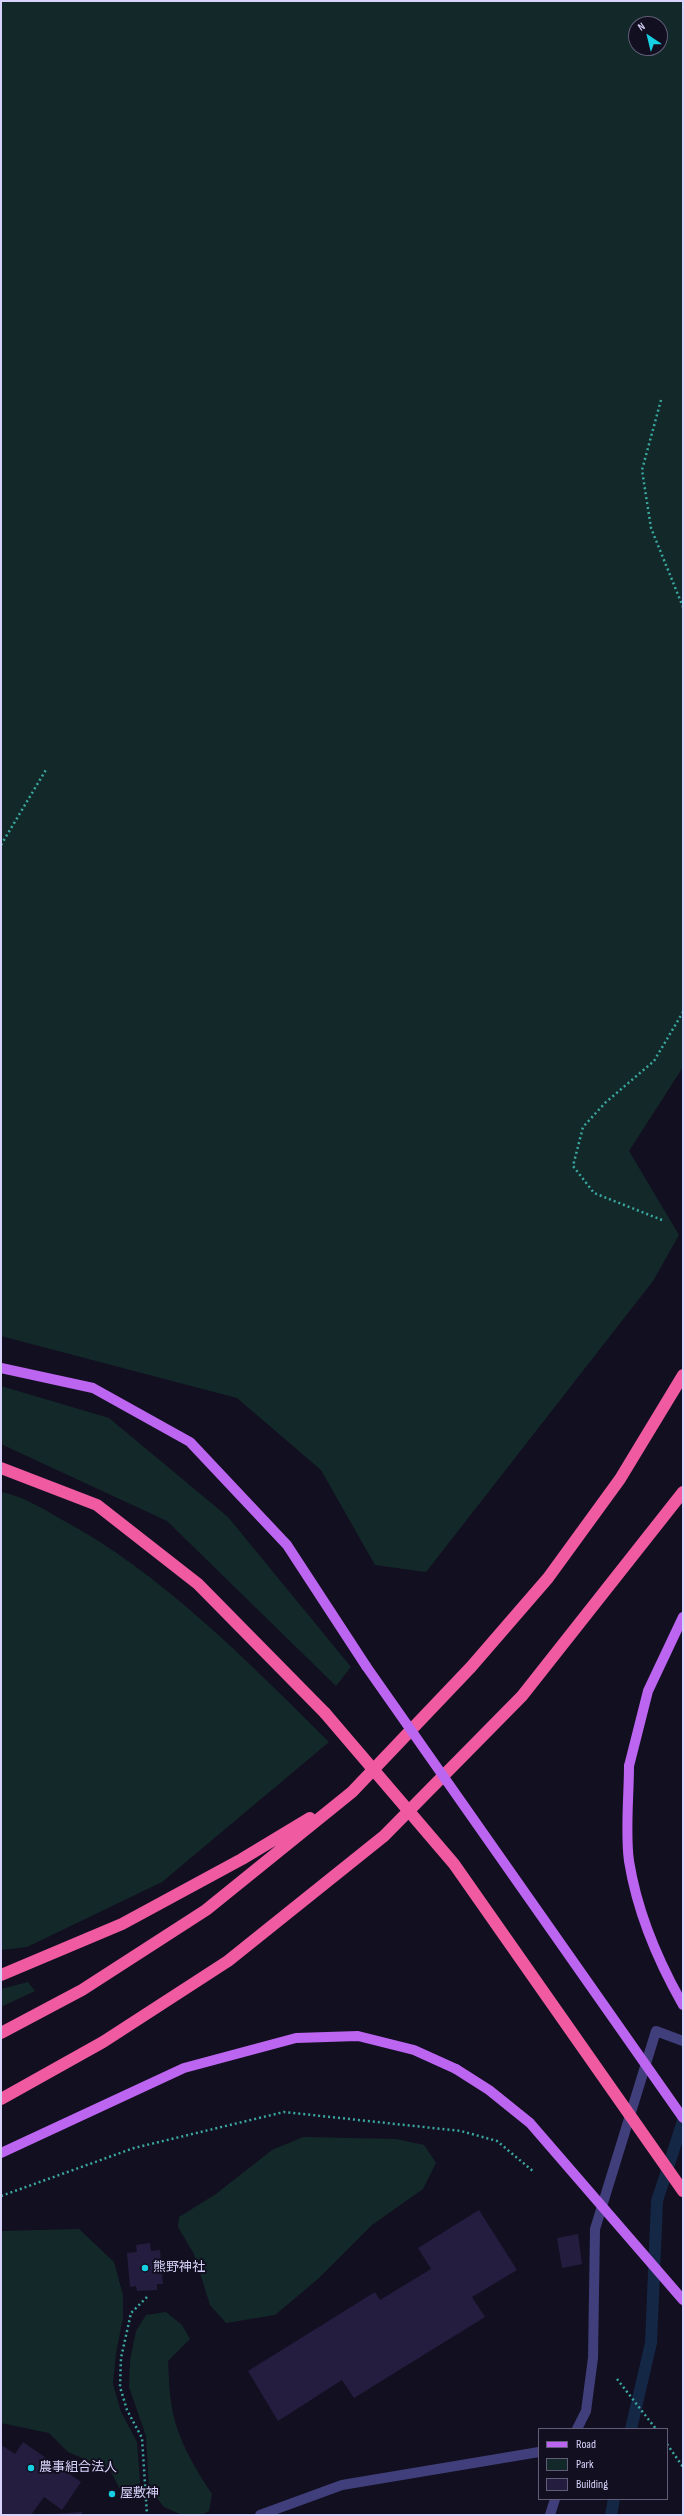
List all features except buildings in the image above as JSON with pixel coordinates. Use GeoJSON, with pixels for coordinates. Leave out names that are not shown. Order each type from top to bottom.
{"type":"FeatureCollection","features":[{"type":"Feature","properties":{"kind":"highway"},"geometry":{"type":"LineString","coordinates":[[1,2033],[82,1990],[206,1910],[352,1792],[471,1667],[548,1578],[620,1479],[683,1375]]}},
{"type":"Feature","properties":{"kind":"highway"},"geometry":{"type":"LineString","coordinates":[[1,1468],[96,1505],[198,1584],[325,1713],[454,1864],[683,2191]]}},
{"type":"Feature","properties":{"kind":"highway"},"geometry":{"type":"LineString","coordinates":[[1,2099],[103,2042],[228,1961],[384,1836],[522,1696],[683,1492]]}},
{"type":"Feature","properties":{"kind":"highway"},"geometry":{"type":"LineString","coordinates":[[1,1975],[122,1924],[242,1859],[352,1792]]}},
{"type":"Feature","properties":{"kind":"main road"},"geometry":{"type":"LineString","coordinates":[[1,1368],[93,1388],[190,1442],[287,1545],[366,1666],[683,2118]]}},
{"type":"Feature","properties":{"kind":"main road"},"geometry":{"type":"LineString","coordinates":[[683,1617],[648,1691],[629,1766],[629,1860],[646,1926],[663,1971],[683,2005]]}},
{"type":"Feature","properties":{"kind":"main road"},"geometry":{"type":"LineString","coordinates":[[1,2152],[184,2068],[296,2038],[358,2036],[414,2050],[456,2069],[489,2090],[530,2123],[683,2300]]}},
{"type":"Feature","properties":{"kind":"street"},"geometry":{"type":"LineString","coordinates":[[578,2428],[586,2411],[593,2358],[595,2229],[656,2032],[683,2041]]}},
{"type":"Feature","properties":{"kind":"street"},"geometry":{"type":"LineString","coordinates":[[260,2515],[342,2486],[538,2452]]}},
{"type":"Feature","properties":{"kind":"street"},"geometry":{"type":"LineString","coordinates":[[550,2515],[555,2500]]}},
{"type":"Feature","properties":{"kind":"path"},"geometry":{"type":"LineString","coordinates":[[661,400],[642,470],[651,528],[683,607]]}},
{"type":"Feature","properties":{"kind":"path"},"geometry":{"type":"LineString","coordinates":[[1,845],[47,768]]}},
{"type":"Feature","properties":{"kind":"path"},"geometry":{"type":"LineString","coordinates":[[662,1220],[594,1194],[573,1166],[583,1127],[605,1103],[654,1061],[683,1012]]}},
{"type":"Feature","properties":{"kind":"path"},"geometry":{"type":"LineString","coordinates":[[1,2196],[134,2148],[284,2112],[461,2131],[497,2141],[529,2166],[538,2177]]}},
{"type":"Feature","properties":{"kind":"path"},"geometry":{"type":"LineString","coordinates":[[147,2298],[131,2313],[121,2358],[120,2386],[127,2410],[142,2438],[147,2515]]}},
{"type":"Feature","properties":{"kind":"path"},"geometry":{"type":"LineString","coordinates":[[614,2376],[655,2428]]}},
{"type":"Feature","properties":{"kind":"path"},"geometry":{"type":"LineString","coordinates":[[668,2445],[683,2467]]}},
{"type":"Feature","properties":{"kind":"green space"},"geometry":{"type":"Polygon","coordinates":[[[1,1],[683,1],[683,1067],[629,1151],[679,1235],[653,1281],[426,1572],[375,1565],[321,1470],[237,1398],[1,1336],[1,1]]]}},
{"type":"Feature","properties":{"kind":"green space"},"geometry":{"type":"Polygon","coordinates":[[[1,1386],[109,1418],[228,1517],[351,1667],[336,1686],[167,1521],[1,1444],[1,1386]]]}},
{"type":"Feature","properties":{"kind":"green space"},"geometry":{"type":"Polygon","coordinates":[[[1,1492],[31,1502],[97,1540],[168,1591],[202,1620],[266,1680],[329,1742],[162,1882],[27,1947],[1,1950],[1,1492]]]}},
{"type":"Feature","properties":{"kind":"green space"},"geometry":{"type":"Polygon","coordinates":[[[28,1982],[35,1991],[1,2007],[1,1989],[28,1982]]]}},
{"type":"Feature","properties":{"kind":"green space"},"geometry":{"type":"Polygon","coordinates":[[[303,2137],[396,2139],[424,2145],[436,2163],[423,2189],[372,2225],[319,2278],[275,2315],[226,2323],[210,2305],[194,2254],[178,2227],[179,2217],[216,2194],[272,2150],[303,2137]]]}},
{"type":"Feature","properties":{"kind":"green space"},"geometry":{"type":"Polygon","coordinates":[[[79,2229],[114,2262],[123,2295],[123,2318],[116,2353],[113,2384],[121,2412],[137,2442],[140,2482],[134,2497],[122,2493],[110,2470],[68,2452],[49,2433],[1,2423],[1,2231],[79,2229]]]}},
{"type":"Feature","properties":{"kind":"green space"},"geometry":{"type":"Polygon","coordinates":[[[166,2312],[182,2325],[190,2339],[168,2361],[169,2385],[174,2419],[182,2442],[193,2464],[212,2494],[209,2511],[202,2515],[182,2515],[164,2507],[149,2488],[146,2436],[129,2387],[130,2360],[136,2331],[146,2315],[166,2312]]]}},
{"type":"Feature","properties":{"kind":"waterway"},"geometry":{"type":"LineString","coordinates":[[631,2428],[651,2343],[657,2201],[683,2121]]}},
{"type":"Feature","properties":{"kind":"waterway"},"geometry":{"type":"LineString","coordinates":[[611,2515],[614,2500]]}},
{"type":"Feature","properties":{"kind":"place","name":"熊野神社"},"geometry":{"type":"Point","coordinates":[145,2268]}},
{"type":"Feature","properties":{"kind":"place","name":"農事組合法人"},"geometry":{"type":"Point","coordinates":[31,2468]}},
{"type":"Feature","properties":{"kind":"place","name":"屋敷神"},"geometry":{"type":"Point","coordinates":[112,2494]}}]}
